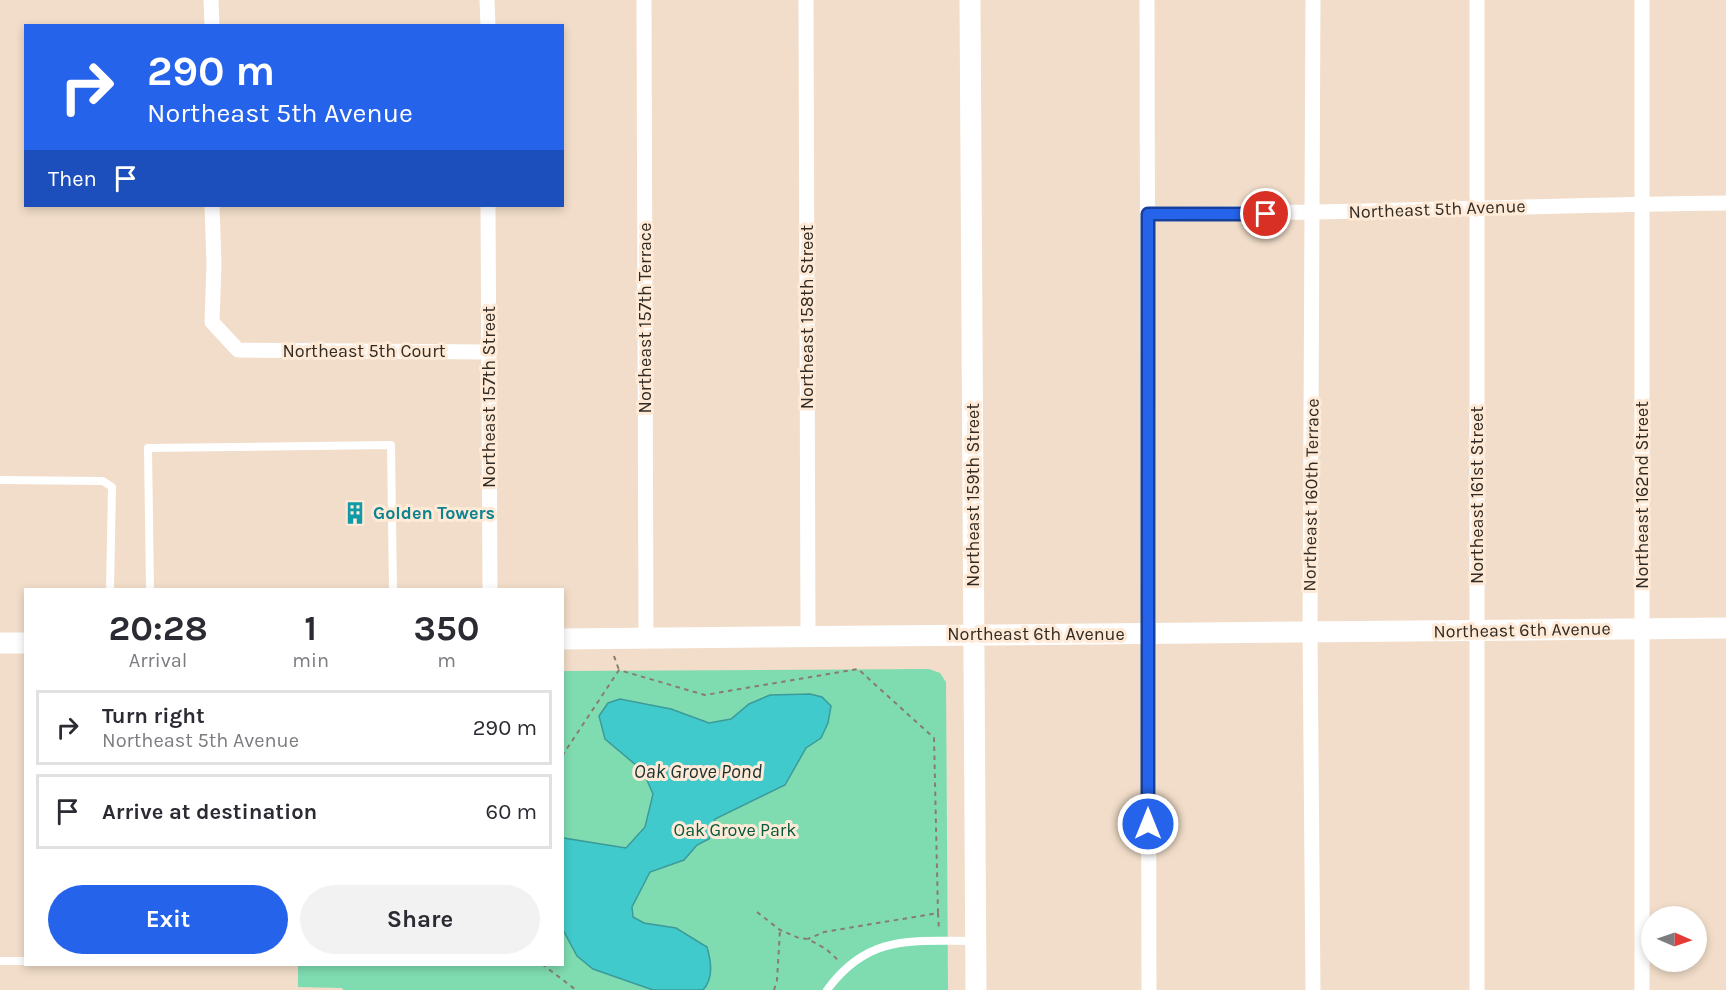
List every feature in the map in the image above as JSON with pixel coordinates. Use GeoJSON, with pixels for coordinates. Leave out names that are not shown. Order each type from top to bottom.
{"type":"FeatureCollection","features":[{"type":"Feature","properties":{"kind":"main road","name":"Northeast 159th Street"},"geometry":{"type":"LineString","coordinates":[[970,0],[976,990]]}},
{"type":"Feature","properties":{"kind":"main road","name":"Northeast 6th Avenue"},"geometry":{"type":"LineString","coordinates":[[564,639],[974,633],[1147,634],[1726,628]]}},
{"type":"Feature","properties":{"kind":"main road"},"geometry":{"type":"LineString","coordinates":[[0,643],[24,643]]}},
{"type":"Feature","properties":{"kind":"street"},"geometry":{"type":"LineString","coordinates":[[211,0],[212,24]]}},
{"type":"Feature","properties":{"kind":"street"},"geometry":{"type":"LineString","coordinates":[[487,0],[488,24]]}},
{"type":"Feature","properties":{"kind":"street","name":"Northeast 157th Terrace"},"geometry":{"type":"LineString","coordinates":[[644,0],[646,637]]}},
{"type":"Feature","properties":{"kind":"street","name":"Northeast 158th Street"},"geometry":{"type":"LineString","coordinates":[[806,0],[808,635]]}},
{"type":"Feature","properties":{"kind":"street"},"geometry":{"type":"LineString","coordinates":[[1147,0],[1149,990]]}},
{"type":"Feature","properties":{"kind":"street","name":"Northeast 160th Terrace"},"geometry":{"type":"LineString","coordinates":[[1313,0],[1314,214],[1310,632],[1313,990]]}},
{"type":"Feature","properties":{"kind":"street","name":"Northeast 161st Street"},"geometry":{"type":"LineString","coordinates":[[1477,0],[1477,990]]}},
{"type":"Feature","properties":{"kind":"street","name":"Northeast 162nd Street"},"geometry":{"type":"LineString","coordinates":[[1642,0],[1642,990]]}},
{"type":"Feature","properties":{"kind":"street","name":"Northeast 5th Avenue"},"geometry":{"type":"LineString","coordinates":[[1148,214],[1314,214],[1478,207],[1726,203]]}},
{"type":"Feature","properties":{"kind":"street","name":"Northeast 5th Court"},"geometry":{"type":"LineString","coordinates":[[212,207],[214,264],[212,322],[238,350],[490,352]]}},
{"type":"Feature","properties":{"kind":"street","name":"Northeast 157th Street"},"geometry":{"type":"LineString","coordinates":[[488,207],[490,588]]}},
{"type":"Feature","properties":{"kind":"lane"},"geometry":{"type":"LineString","coordinates":[[150,588],[148,448],[391,445],[393,588]]}},
{"type":"Feature","properties":{"kind":"lane"},"geometry":{"type":"LineString","coordinates":[[0,480],[103,481],[112,487],[110,588]]}},
{"type":"Feature","properties":{"kind":"lane"},"geometry":{"type":"LineString","coordinates":[[827,990],[845,968],[887,944],[976,941]]}},
{"type":"Feature","properties":{"kind":"lane"},"geometry":{"type":"LineString","coordinates":[[0,961],[24,961]]}},
{"type":"Feature","properties":{"kind":"path"},"geometry":{"type":"LineString","coordinates":[[564,753],[619,670],[705,695],[858,669],[934,738],[939,941]]}},
{"type":"Feature","properties":{"kind":"path"},"geometry":{"type":"LineString","coordinates":[[757,912],[780,930],[799,938],[808,939],[826,949],[845,968]]}},
{"type":"Feature","properties":{"kind":"path"},"geometry":{"type":"LineString","coordinates":[[808,939],[824,932],[938,913]]}},
{"type":"Feature","properties":{"kind":"path"},"geometry":{"type":"LineString","coordinates":[[774,990],[780,930]]}},
{"type":"Feature","properties":{"kind":"path"},"geometry":{"type":"LineString","coordinates":[[545,966],[576,990]]}},
{"type":"Feature","properties":{"kind":"green space","name":"Oak Grove Park"},"geometry":{"type":"Polygon","coordinates":[[[929,669],[940,673],[946,682],[948,990],[343,990],[342,988],[298,987],[298,966],[564,966],[564,671],[929,669]]]}},
{"type":"Feature","properties":{"kind":"water","name":"Oak Grove Pond"},"geometry":{"type":"Polygon","coordinates":[[[810,694],[822,697],[831,706],[828,723],[821,738],[806,748],[785,785],[715,819],[709,839],[697,845],[684,860],[650,872],[632,907],[633,917],[644,923],[676,928],[707,947],[710,975],[703,990],[653,990],[593,969],[577,956],[564,932],[564,838],[626,848],[645,827],[653,794],[643,771],[605,739],[599,716],[608,703],[620,699],[671,709],[709,723],[731,719],[749,704],[770,695],[810,694]]]}},
{"type":"Feature","properties":{"kind":"place","name":"Golden Towers"},"geometry":{"type":"Point","coordinates":[355,513]}},
{"type":"Feature","properties":{"kind":"route"},"geometry":{"type":"LineString","coordinates":[[1148,824],[1148,214],[1266,214]]}}]}
